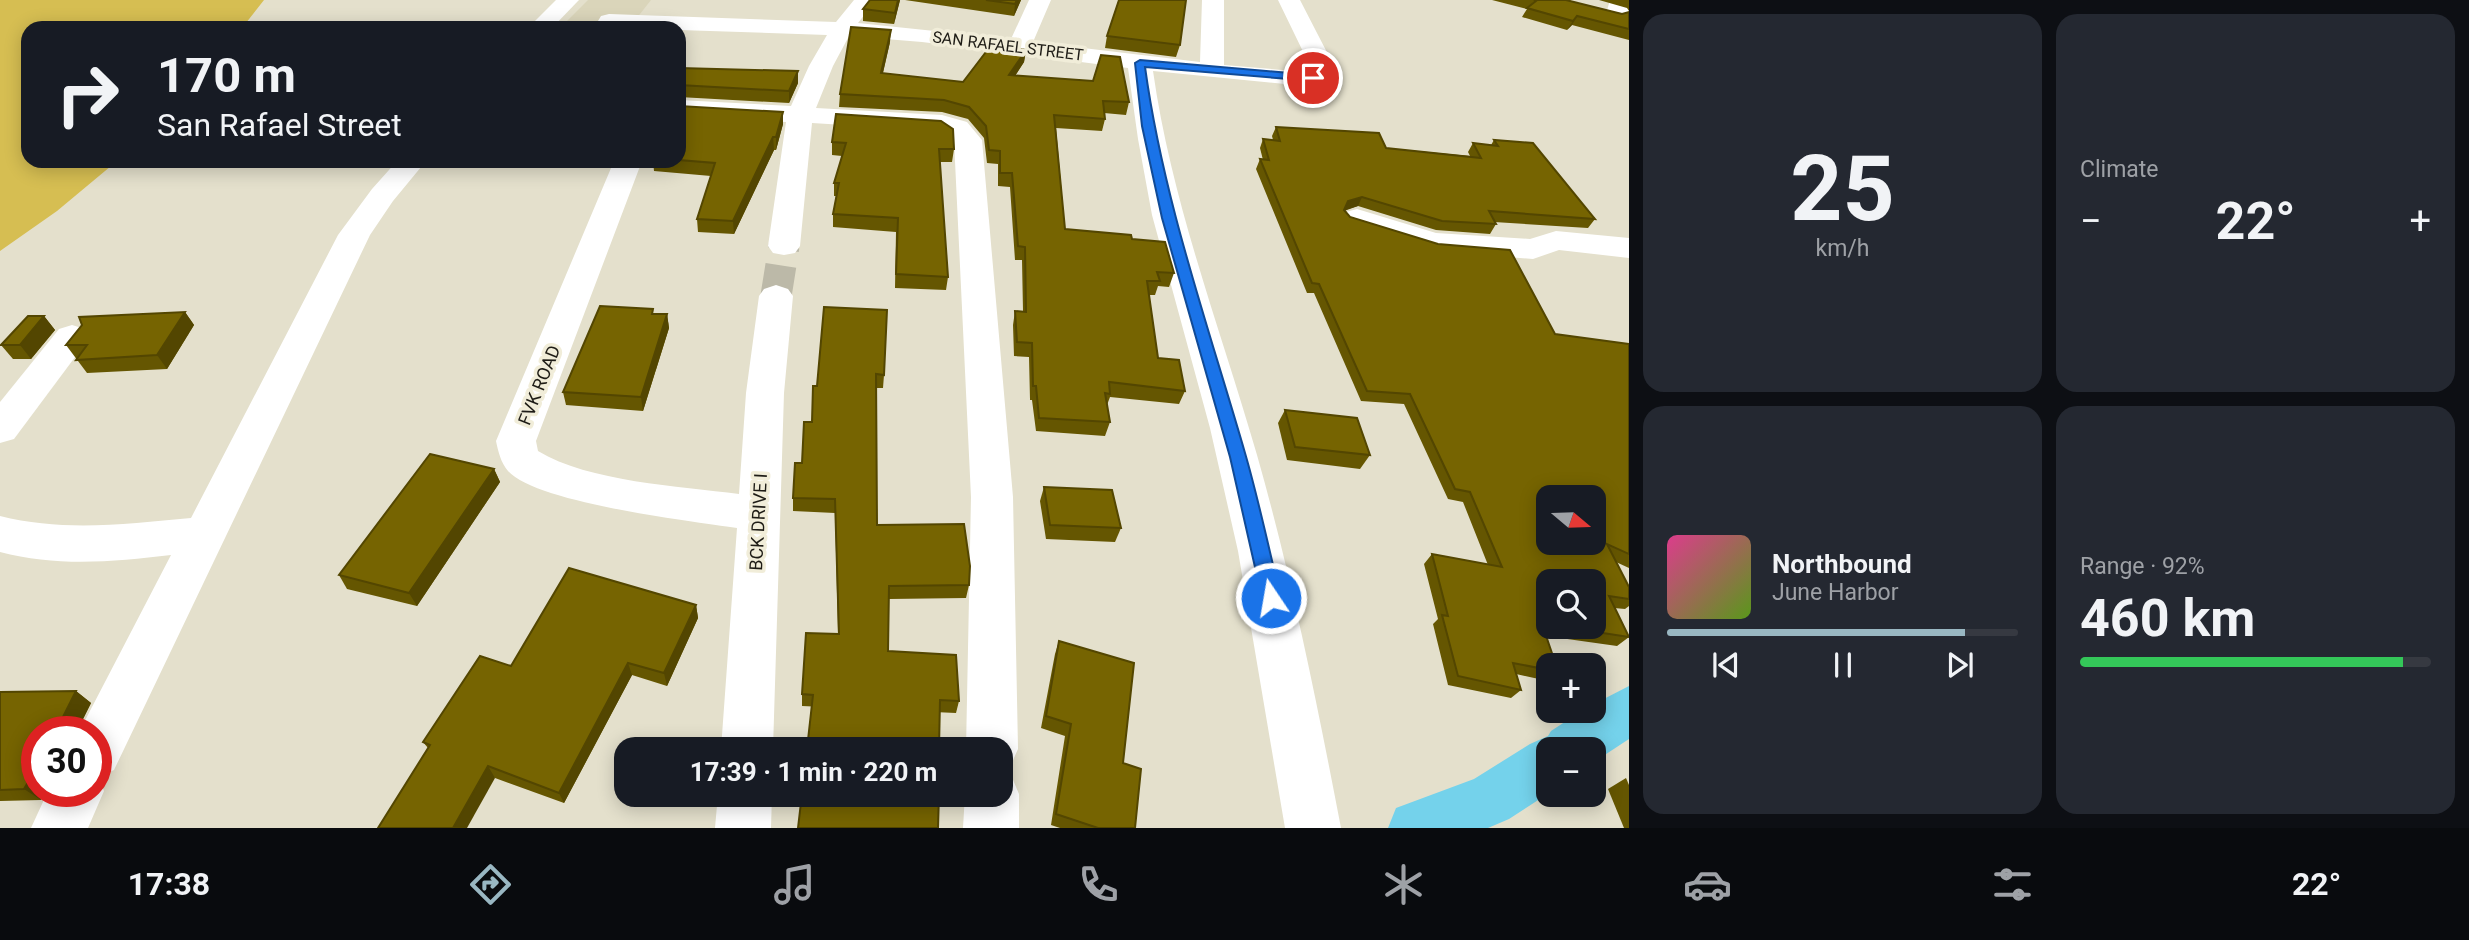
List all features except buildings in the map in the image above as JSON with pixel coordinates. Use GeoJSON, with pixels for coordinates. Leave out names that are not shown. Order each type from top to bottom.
{"type":"FeatureCollection","features":[{"type":"Feature","properties":{"kind":"main road"},"geometry":{"type":"LineString","coordinates":[[1587,737],[1629,710]]}},
{"type":"Feature","properties":{"kind":"main road"},"geometry":{"type":"LineString","coordinates":[[1416,828],[1495,814],[1536,775]]}},
{"type":"Feature","properties":{"kind":"street"},"geometry":{"type":"LineString","coordinates":[[546,21],[568,0]]}},
{"type":"Feature","properties":{"kind":"street"},"geometry":{"type":"LineString","coordinates":[[784,247],[800,115],[842,29],[865,0]]}},
{"type":"Feature","properties":{"kind":"street"},"geometry":{"type":"LineString","coordinates":[[1020,46],[1040,0]]}},
{"type":"Feature","properties":{"kind":"street"},"geometry":{"type":"LineString","coordinates":[[1212,71],[1213,0]]}},
{"type":"Feature","properties":{"kind":"street","name":"SAN RAFAEL STREET"},"geometry":{"type":"LineString","coordinates":[[686,24],[842,29],[963,38],[1212,71],[1295,78],[1323,74],[1322,66],[1289,0]]}},
{"type":"Feature","properties":{"kind":"street"},"geometry":{"type":"LineString","coordinates":[[1595,8],[1622,10]]}},
{"type":"Feature","properties":{"kind":"street"},"geometry":{"type":"LineString","coordinates":[[1140,63],[1148,126],[1168,218],[1238,457],[1261,550],[1286,670],[1313,828]]}},
{"type":"Feature","properties":{"kind":"street"},"geometry":{"type":"LineString","coordinates":[[686,108],[942,123],[957,127],[968,140],[992,497],[992,737]]}},
{"type":"Feature","properties":{"kind":"street"},"geometry":{"type":"LineString","coordinates":[[112,720],[354,235],[382,195],[406,168]]}},
{"type":"Feature","properties":{"kind":"street","name":"FVK ROAD"},"geometry":{"type":"LineString","coordinates":[[625,168],[516,441],[520,459],[533,469],[556,477],[641,497],[758,514]]}},
{"type":"Feature","properties":{"kind":"street"},"geometry":{"type":"LineString","coordinates":[[1357,218],[1433,242],[1533,249],[1556,240],[1629,248]]}},
{"type":"Feature","properties":{"kind":"street","name":"BCK DRIVE I"},"geometry":{"type":"LineString","coordinates":[[748,737],[765,393],[776,296]]}},
{"type":"Feature","properties":{"kind":"street"},"geometry":{"type":"LineString","coordinates":[[0,429],[72,337]]}},
{"type":"Feature","properties":{"kind":"street"},"geometry":{"type":"LineString","coordinates":[[0,534],[15,539],[73,545],[204,534]]}},
{"type":"Feature","properties":{"kind":"street"},"geometry":{"type":"LineString","coordinates":[[59,828],[69,807]]}},
{"type":"Feature","properties":{"kind":"street"},"geometry":{"type":"LineString","coordinates":[[743,828],[744,807]]}},
{"type":"Feature","properties":{"kind":"street"},"geometry":{"type":"LineString","coordinates":[[991,828],[992,807]]}},
{"type":"Feature","properties":{"kind":"shaded area"},"geometry":{"type":"Polygon","coordinates":[[[0,0],[264,0],[248,21],[21,21],[21,168],[109,168],[57,211],[0,251],[0,0]]]}},
{"type":"Feature","properties":{"kind":"shaded area"},"geometry":{"type":"Polygon","coordinates":[[[588,0],[651,0],[634,21],[567,21],[588,0]]]}},
{"type":"Feature","properties":{"kind":"tunnel"},"geometry":{"type":"LineString","coordinates":[[776,296],[784,246]]}},
{"type":"Feature","properties":{"kind":"route"},"geometry":{"type":"LineString","coordinates":[[1271,598],[1238,457],[1168,218],[1148,126],[1140,63],[1313,78]]}}]}
